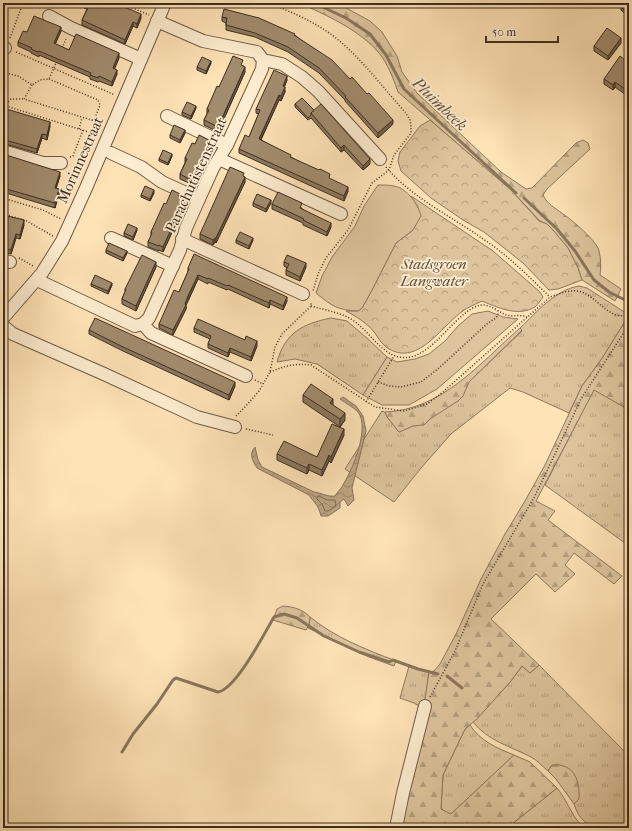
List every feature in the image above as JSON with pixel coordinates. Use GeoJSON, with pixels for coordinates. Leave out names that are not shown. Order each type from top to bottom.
{"type":"FeatureCollection","features":[{"type":"Feature","properties":{"kind":"street","name":"Morinnestraat"},"geometry":{"type":"LineString","coordinates":[[3,318],[40,277],[62,241],[164,3]]}},
{"type":"Feature","properties":{"kind":"street"},"geometry":{"type":"LineString","coordinates":[[49,16],[71,28],[141,59]]}},
{"type":"Feature","properties":{"kind":"street"},"geometry":{"type":"LineString","coordinates":[[157,20],[203,41],[257,52],[263,60],[282,64],[302,77],[318,91],[380,159]]}},
{"type":"Feature","properties":{"kind":"street","name":"Parachutistenstraat"},"geometry":{"type":"LineString","coordinates":[[144,324],[149,318],[173,266],[182,239],[199,199],[227,144],[262,69],[263,60]]}},
{"type":"Feature","properties":{"kind":"street"},"geometry":{"type":"LineString","coordinates":[[166,116],[227,144]]}},
{"type":"Feature","properties":{"kind":"street"},"geometry":{"type":"LineString","coordinates":[[3,151],[43,163],[61,163]]}},
{"type":"Feature","properties":{"kind":"street"},"geometry":{"type":"LineString","coordinates":[[111,153],[141,168],[162,182],[199,199]]}},
{"type":"Feature","properties":{"kind":"street"},"geometry":{"type":"LineString","coordinates":[[219,159],[341,214]]}},
{"type":"Feature","properties":{"kind":"street"},"geometry":{"type":"LineString","coordinates":[[111,238],[173,266]]}},
{"type":"Feature","properties":{"kind":"street"},"geometry":{"type":"LineString","coordinates":[[182,239],[309,295]]}},
{"type":"Feature","properties":{"kind":"street"},"geometry":{"type":"LineString","coordinates":[[40,277],[135,326],[144,324],[151,333],[246,376]]}},
{"type":"Feature","properties":{"kind":"street"},"geometry":{"type":"LineString","coordinates":[[3,326],[13,334],[197,417],[231,426]]}},
{"type":"Feature","properties":{"kind":"street"},"geometry":{"type":"LineString","coordinates":[[396,828],[403,793],[425,706]]}},
{"type":"Feature","properties":{"kind":"path"},"geometry":{"type":"LineString","coordinates":[[4,106],[8,49],[23,3]]}},
{"type":"Feature","properties":{"kind":"path"},"geometry":{"type":"LineString","coordinates":[[121,3],[157,20]]}},
{"type":"Feature","properties":{"kind":"path"},"geometry":{"type":"LineString","coordinates":[[269,3],[304,18],[340,42],[360,60],[406,113],[410,120],[411,127],[410,133],[394,155],[389,170],[372,183],[348,230],[326,258],[309,295],[311,306]]}},
{"type":"Feature","properties":{"kind":"path"},"geometry":{"type":"LineString","coordinates":[[62,50],[71,28]]}},
{"type":"Feature","properties":{"kind":"path"},"geometry":{"type":"LineString","coordinates":[[8,49],[124,98]]}},
{"type":"Feature","properties":{"kind":"path"},"geometry":{"type":"LineString","coordinates":[[50,79],[59,56]]}},
{"type":"Feature","properties":{"kind":"path"},"geometry":{"type":"LineString","coordinates":[[6,73],[18,76],[32,85]]}},
{"type":"Feature","properties":{"kind":"path"},"geometry":{"type":"LineString","coordinates":[[24,100],[32,85],[40,80],[50,79],[98,100],[100,105],[95,118],[92,120]]}},
{"type":"Feature","properties":{"kind":"path"},"geometry":{"type":"LineString","coordinates":[[4,106],[11,99],[18,98],[102,123]]}},
{"type":"Feature","properties":{"kind":"path"},"geometry":{"type":"LineString","coordinates":[[4,106],[107,138]]}},
{"type":"Feature","properties":{"kind":"path"},"geometry":{"type":"LineString","coordinates":[[79,129],[82,118]]}},
{"type":"Feature","properties":{"kind":"path"},"geometry":{"type":"LineString","coordinates":[[83,130],[73,156],[61,163],[76,183],[86,188]]}},
{"type":"Feature","properties":{"kind":"path"},"geometry":{"type":"LineString","coordinates":[[389,170],[420,198],[489,242],[550,297]]}},
{"type":"Feature","properties":{"kind":"path"},"geometry":{"type":"LineString","coordinates":[[3,198],[43,210],[70,223]]}},
{"type":"Feature","properties":{"kind":"path"},"geometry":{"type":"LineString","coordinates":[[3,214],[24,220],[62,241]]}},
{"type":"Feature","properties":{"kind":"path"},"geometry":{"type":"LineString","coordinates":[[6,261],[16,257],[21,258],[40,277]]}},
{"type":"Feature","properties":{"kind":"path"},"geometry":{"type":"LineString","coordinates":[[270,372],[283,367],[299,364],[311,365],[374,407],[404,411],[427,404],[461,377],[550,297],[569,291],[579,291],[594,299],[614,314],[624,316],[629,314]]}},
{"type":"Feature","properties":{"kind":"path"},"geometry":{"type":"LineString","coordinates":[[311,306],[339,313],[350,318],[360,325],[384,350],[394,356],[411,357],[429,348],[464,315],[476,306],[490,306],[508,315],[527,317]]}},
{"type":"Feature","properties":{"kind":"path"},"geometry":{"type":"LineString","coordinates":[[273,435],[231,426],[259,391],[270,372],[276,347],[282,334],[311,306]]}},
{"type":"Feature","properties":{"kind":"path"},"geometry":{"type":"LineString","coordinates":[[378,382],[390,386],[401,387],[421,382],[440,368],[488,323],[496,318],[499,311]]}},
{"type":"Feature","properties":{"kind":"path"},"geometry":{"type":"LineString","coordinates":[[425,706],[455,651],[483,584],[535,496],[581,399],[628,326],[629,319]]}},
{"type":"Feature","properties":{"kind":"path"},"geometry":{"type":"LineString","coordinates":[[366,402],[394,356]]}},
{"type":"Feature","properties":{"kind":"green space"},"geometry":{"type":"Polygon","coordinates":[[[299,3],[337,3],[370,21],[382,32],[397,56],[402,72],[417,93],[501,172],[526,189],[532,188],[576,143],[583,140],[588,143],[590,149],[547,189],[543,195],[549,204],[584,231],[594,242],[599,251],[601,266],[600,275],[621,289],[615,301],[582,280],[568,248],[547,224],[540,221],[511,190],[398,92],[385,62],[379,53],[363,37],[320,12],[299,3]]]}},
{"type":"Feature","properties":{"kind":"green space"},"geometry":{"type":"Polygon","coordinates":[[[430,120],[511,190],[539,221],[547,224],[553,230],[568,248],[582,280],[558,289],[549,290],[523,263],[484,232],[463,220],[431,198],[401,171],[398,161],[400,152],[420,126],[430,120]]]}},
{"type":"Feature","properties":{"kind":"green space"},"geometry":{"type":"Polygon","coordinates":[[[378,185],[399,187],[415,202],[421,216],[413,230],[396,243],[362,308],[358,311],[345,310],[331,304],[316,293],[322,276],[332,257],[355,226],[364,206],[378,185]]]}},
{"type":"Feature","properties":{"kind":"green space","name":"Stadsgroen Langwater"},"geometry":{"type":"Polygon","coordinates":[[[411,196],[493,251],[540,292],[543,297],[537,305],[529,310],[515,311],[502,309],[482,301],[463,311],[428,343],[418,349],[408,353],[397,352],[386,347],[369,326],[346,311],[358,311],[362,308],[396,243],[413,230],[418,207],[411,196]]]}},
{"type":"Feature","properties":{"kind":"green space"},"geometry":{"type":"Polygon","coordinates":[[[579,286],[587,288],[629,315],[603,357],[582,386],[569,413],[523,392],[510,388],[451,434],[394,502],[345,469],[382,411],[385,412],[387,417],[399,432],[412,426],[426,423],[522,331],[520,328],[547,302],[570,288],[579,286]]]}},
{"type":"Feature","properties":{"kind":"green space"},"geometry":{"type":"Polygon","coordinates":[[[488,311],[503,317],[518,319],[437,389],[409,405],[382,405],[363,395],[387,357],[397,362],[415,359],[429,354],[445,341],[458,326],[472,314],[488,311]]]}},
{"type":"Feature","properties":{"kind":"green space"},"geometry":{"type":"Polygon","coordinates":[[[629,315],[629,410],[594,390],[536,501],[555,511],[548,520],[622,576],[614,584],[574,553],[565,565],[575,574],[555,592],[536,574],[491,619],[539,665],[530,673],[522,666],[511,681],[477,719],[465,729],[443,775],[441,809],[451,814],[514,755],[530,762],[557,788],[507,828],[398,828],[423,713],[429,672],[434,671],[440,664],[457,632],[481,579],[545,465],[582,386],[603,357],[629,315]]]}},
{"type":"Feature","properties":{"kind":"green space"},"geometry":{"type":"Polygon","coordinates":[[[331,318],[347,321],[387,357],[363,395],[317,364],[295,359],[277,362],[280,352],[296,331],[311,323],[331,318]]]}},
{"type":"Feature","properties":{"kind":"green space"},"geometry":{"type":"Polygon","coordinates":[[[520,328],[522,330],[469,382],[463,396],[458,401],[430,419],[424,425],[413,426],[399,432],[387,417],[385,412],[406,409],[425,403],[442,394],[475,369],[520,328]]]}},
{"type":"Feature","properties":{"kind":"green space"},"geometry":{"type":"Polygon","coordinates":[[[594,389],[629,410],[629,546],[545,485],[594,389]]]}},
{"type":"Feature","properties":{"kind":"green space"},"geometry":{"type":"Polygon","coordinates":[[[283,606],[298,609],[310,617],[309,625],[306,630],[273,620],[277,609],[283,606]]]}},
{"type":"Feature","properties":{"kind":"green space"},"geometry":{"type":"Polygon","coordinates":[[[310,617],[340,637],[396,661],[394,666],[369,657],[308,628],[310,617]]]}},
{"type":"Feature","properties":{"kind":"green space"},"geometry":{"type":"Polygon","coordinates":[[[539,665],[629,756],[628,824],[618,828],[598,828],[587,823],[580,817],[574,804],[579,798],[552,765],[548,771],[533,758],[492,739],[479,729],[473,722],[511,681],[522,666],[530,673],[539,665]]]}},
{"type":"Feature","properties":{"kind":"green space"},"geometry":{"type":"Polygon","coordinates":[[[409,666],[429,672],[424,709],[414,703],[400,698],[409,666]]]}},
{"type":"Feature","properties":{"kind":"green space"},"geometry":{"type":"Polygon","coordinates":[[[470,725],[484,740],[495,747],[514,755],[451,815],[441,809],[443,775],[465,729],[470,725]]]}},
{"type":"Feature","properties":{"kind":"green space"},"geometry":{"type":"Polygon","coordinates":[[[552,765],[566,767],[577,779],[579,799],[574,804],[556,779],[548,771],[552,765]]]}},
{"type":"Feature","properties":{"kind":"green space"},"geometry":{"type":"Polygon","coordinates":[[[557,788],[574,816],[585,828],[507,828],[557,788]]]}},
{"type":"Feature","properties":{"kind":"water"},"geometry":{"type":"Polygon","coordinates":[[[343,397],[356,406],[363,416],[366,431],[352,488],[354,500],[348,506],[344,499],[340,502],[340,508],[328,516],[321,516],[317,506],[309,495],[257,468],[253,460],[252,452],[255,447],[258,460],[262,467],[314,492],[335,496],[343,485],[356,458],[362,428],[361,419],[358,412],[340,399],[343,397]]]}},
{"type":"Feature","properties":{"kind":"building"},"geometry":{"type":"Polygon","coordinates":[[[84,3],[115,3],[141,14],[137,24],[133,22],[125,40],[82,20],[89,6],[84,3]]]}},
{"type":"Feature","properties":{"kind":"building"},"geometry":{"type":"Polygon","coordinates":[[[624,3],[629,3],[629,10],[627,13],[621,7],[624,3]]]}},
{"type":"Feature","properties":{"kind":"building"},"geometry":{"type":"Polygon","coordinates":[[[224,9],[259,18],[295,34],[294,35],[332,60],[350,79],[352,77],[367,94],[369,93],[393,120],[378,133],[319,68],[288,47],[255,33],[226,25],[227,18],[222,17],[224,9]]]}},
{"type":"Feature","properties":{"kind":"building"},"geometry":{"type":"Polygon","coordinates":[[[34,16],[61,27],[54,43],[69,50],[76,34],[119,53],[113,68],[117,70],[112,82],[99,76],[98,78],[90,75],[91,73],[39,51],[35,51],[31,49],[32,48],[18,42],[23,31],[27,32],[34,16]]]}},
{"type":"Feature","properties":{"kind":"building"},"geometry":{"type":"Polygon","coordinates":[[[607,28],[621,38],[608,56],[594,46],[607,28]]]}},
{"type":"Feature","properties":{"kind":"building"},"geometry":{"type":"Polygon","coordinates":[[[233,56],[243,60],[241,65],[245,67],[218,127],[204,120],[217,86],[219,87],[233,56]]]}},
{"type":"Feature","properties":{"kind":"building"},"geometry":{"type":"Polygon","coordinates":[[[620,56],[629,63],[624,68],[629,71],[629,92],[615,82],[613,85],[604,79],[620,56]]]}},
{"type":"Feature","properties":{"kind":"building"},"geometry":{"type":"Polygon","coordinates":[[[202,57],[211,61],[206,71],[197,67],[202,57]]]}},
{"type":"Feature","properties":{"kind":"building"},"geometry":{"type":"Polygon","coordinates":[[[274,70],[287,76],[283,86],[285,87],[281,96],[279,95],[259,139],[291,155],[290,157],[330,174],[329,178],[348,187],[344,196],[239,149],[245,135],[249,137],[260,110],[256,109],[274,70]]]}},
{"type":"Feature","properties":{"kind":"building"},"geometry":{"type":"Polygon","coordinates":[[[302,98],[314,110],[308,118],[295,104],[302,98]]]}},
{"type":"Feature","properties":{"kind":"building"},"geometry":{"type":"Polygon","coordinates":[[[187,102],[196,106],[191,116],[182,112],[187,102]]]}},
{"type":"Feature","properties":{"kind":"building"},"geometry":{"type":"Polygon","coordinates":[[[321,104],[370,159],[363,166],[344,145],[341,148],[311,113],[321,104]]]}},
{"type":"Feature","properties":{"kind":"building"},"geometry":{"type":"Polygon","coordinates":[[[3,108],[50,122],[47,135],[42,134],[37,149],[3,140],[3,108]]]}},
{"type":"Feature","properties":{"kind":"building"},"geometry":{"type":"Polygon","coordinates":[[[174,125],[185,130],[180,140],[170,135],[174,125]]]}},
{"type":"Feature","properties":{"kind":"building"},"geometry":{"type":"Polygon","coordinates":[[[199,135],[211,141],[195,176],[192,174],[189,179],[180,174],[192,143],[195,144],[199,135]]]}},
{"type":"Feature","properties":{"kind":"building"},"geometry":{"type":"Polygon","coordinates":[[[163,150],[172,154],[168,163],[159,159],[163,150]]]}},
{"type":"Feature","properties":{"kind":"building"},"geometry":{"type":"Polygon","coordinates":[[[3,154],[60,172],[55,188],[59,189],[55,203],[3,188],[3,154]]]}},
{"type":"Feature","properties":{"kind":"building"},"geometry":{"type":"Polygon","coordinates":[[[230,167],[244,173],[243,176],[245,177],[216,238],[213,240],[200,234],[230,167]]]}},
{"type":"Feature","properties":{"kind":"building"},"geometry":{"type":"Polygon","coordinates":[[[145,186],[154,190],[150,199],[141,195],[145,186]]]}},
{"type":"Feature","properties":{"kind":"building"},"geometry":{"type":"Polygon","coordinates":[[[172,190],[180,194],[178,196],[185,199],[163,247],[148,242],[164,203],[166,204],[172,190]]]}},
{"type":"Feature","properties":{"kind":"building"},"geometry":{"type":"Polygon","coordinates":[[[278,192],[302,203],[300,208],[331,223],[327,232],[272,204],[278,192]]]}},
{"type":"Feature","properties":{"kind":"building"},"geometry":{"type":"Polygon","coordinates":[[[257,194],[271,200],[266,209],[253,203],[257,194]]]}},
{"type":"Feature","properties":{"kind":"building"},"geometry":{"type":"Polygon","coordinates":[[[3,215],[24,220],[20,235],[16,234],[11,250],[3,248],[3,215]]]}},
{"type":"Feature","properties":{"kind":"building"},"geometry":{"type":"Polygon","coordinates":[[[128,224],[137,228],[133,237],[124,233],[128,224]]]}},
{"type":"Feature","properties":{"kind":"building"},"geometry":{"type":"Polygon","coordinates":[[[240,232],[253,238],[249,246],[236,240],[240,232]]]}},
{"type":"Feature","properties":{"kind":"building"},"geometry":{"type":"Polygon","coordinates":[[[109,243],[127,251],[123,258],[106,250],[109,243]]]}},
{"type":"Feature","properties":{"kind":"building"},"geometry":{"type":"Polygon","coordinates":[[[194,254],[287,297],[283,306],[270,300],[269,303],[228,285],[227,286],[198,275],[188,296],[186,305],[173,330],[159,324],[174,290],[179,292],[194,254]]]}},
{"type":"Feature","properties":{"kind":"building"},"geometry":{"type":"Polygon","coordinates":[[[142,255],[156,262],[136,306],[122,299],[125,289],[142,255]]]}},
{"type":"Feature","properties":{"kind":"building"},"geometry":{"type":"Polygon","coordinates":[[[287,255],[306,263],[300,277],[286,270],[289,264],[284,262],[287,255]]]}},
{"type":"Feature","properties":{"kind":"building"},"geometry":{"type":"Polygon","coordinates":[[[95,275],[112,283],[108,291],[91,284],[95,275]]]}},
{"type":"Feature","properties":{"kind":"building"},"geometry":{"type":"Polygon","coordinates":[[[95,318],[235,382],[229,395],[89,330],[95,318]]]}},
{"type":"Feature","properties":{"kind":"building"},"geometry":{"type":"Polygon","coordinates":[[[198,319],[245,340],[246,336],[257,341],[251,357],[230,348],[228,353],[208,344],[211,336],[194,328],[198,319]]]}},
{"type":"Feature","properties":{"kind":"building"},"geometry":{"type":"Polygon","coordinates":[[[311,384],[333,399],[330,403],[345,413],[340,419],[303,395],[311,384]]]}},
{"type":"Feature","properties":{"kind":"building"},"geometry":{"type":"Polygon","coordinates":[[[332,424],[344,429],[331,457],[329,455],[322,470],[309,464],[307,468],[277,454],[284,441],[317,457],[332,424]]]}},
{"type":"Feature","properties":{"kind":"waterway","name":"Pluimbeek"},"geometry":{"type":"LineString","coordinates":[[314,3],[346,18],[370,34],[386,55],[404,89],[516,193]]}},
{"type":"Feature","properties":{"kind":"waterway","name":"Pluimbeek"},"geometry":{"type":"LineString","coordinates":[[524,198],[557,229],[575,251],[594,280],[609,292],[629,302]]}},
{"type":"Feature","properties":{"kind":"waterway"},"geometry":{"type":"LineString","coordinates":[[122,752],[133,734],[157,704],[173,680],[176,678],[218,692],[225,689],[249,660],[274,617],[284,614],[297,618],[324,636],[359,652],[389,662],[393,660],[438,674]]}},
{"type":"Feature","properties":{"kind":"waterway"},"geometry":{"type":"LineString","coordinates":[[447,676],[462,688]]}}]}
